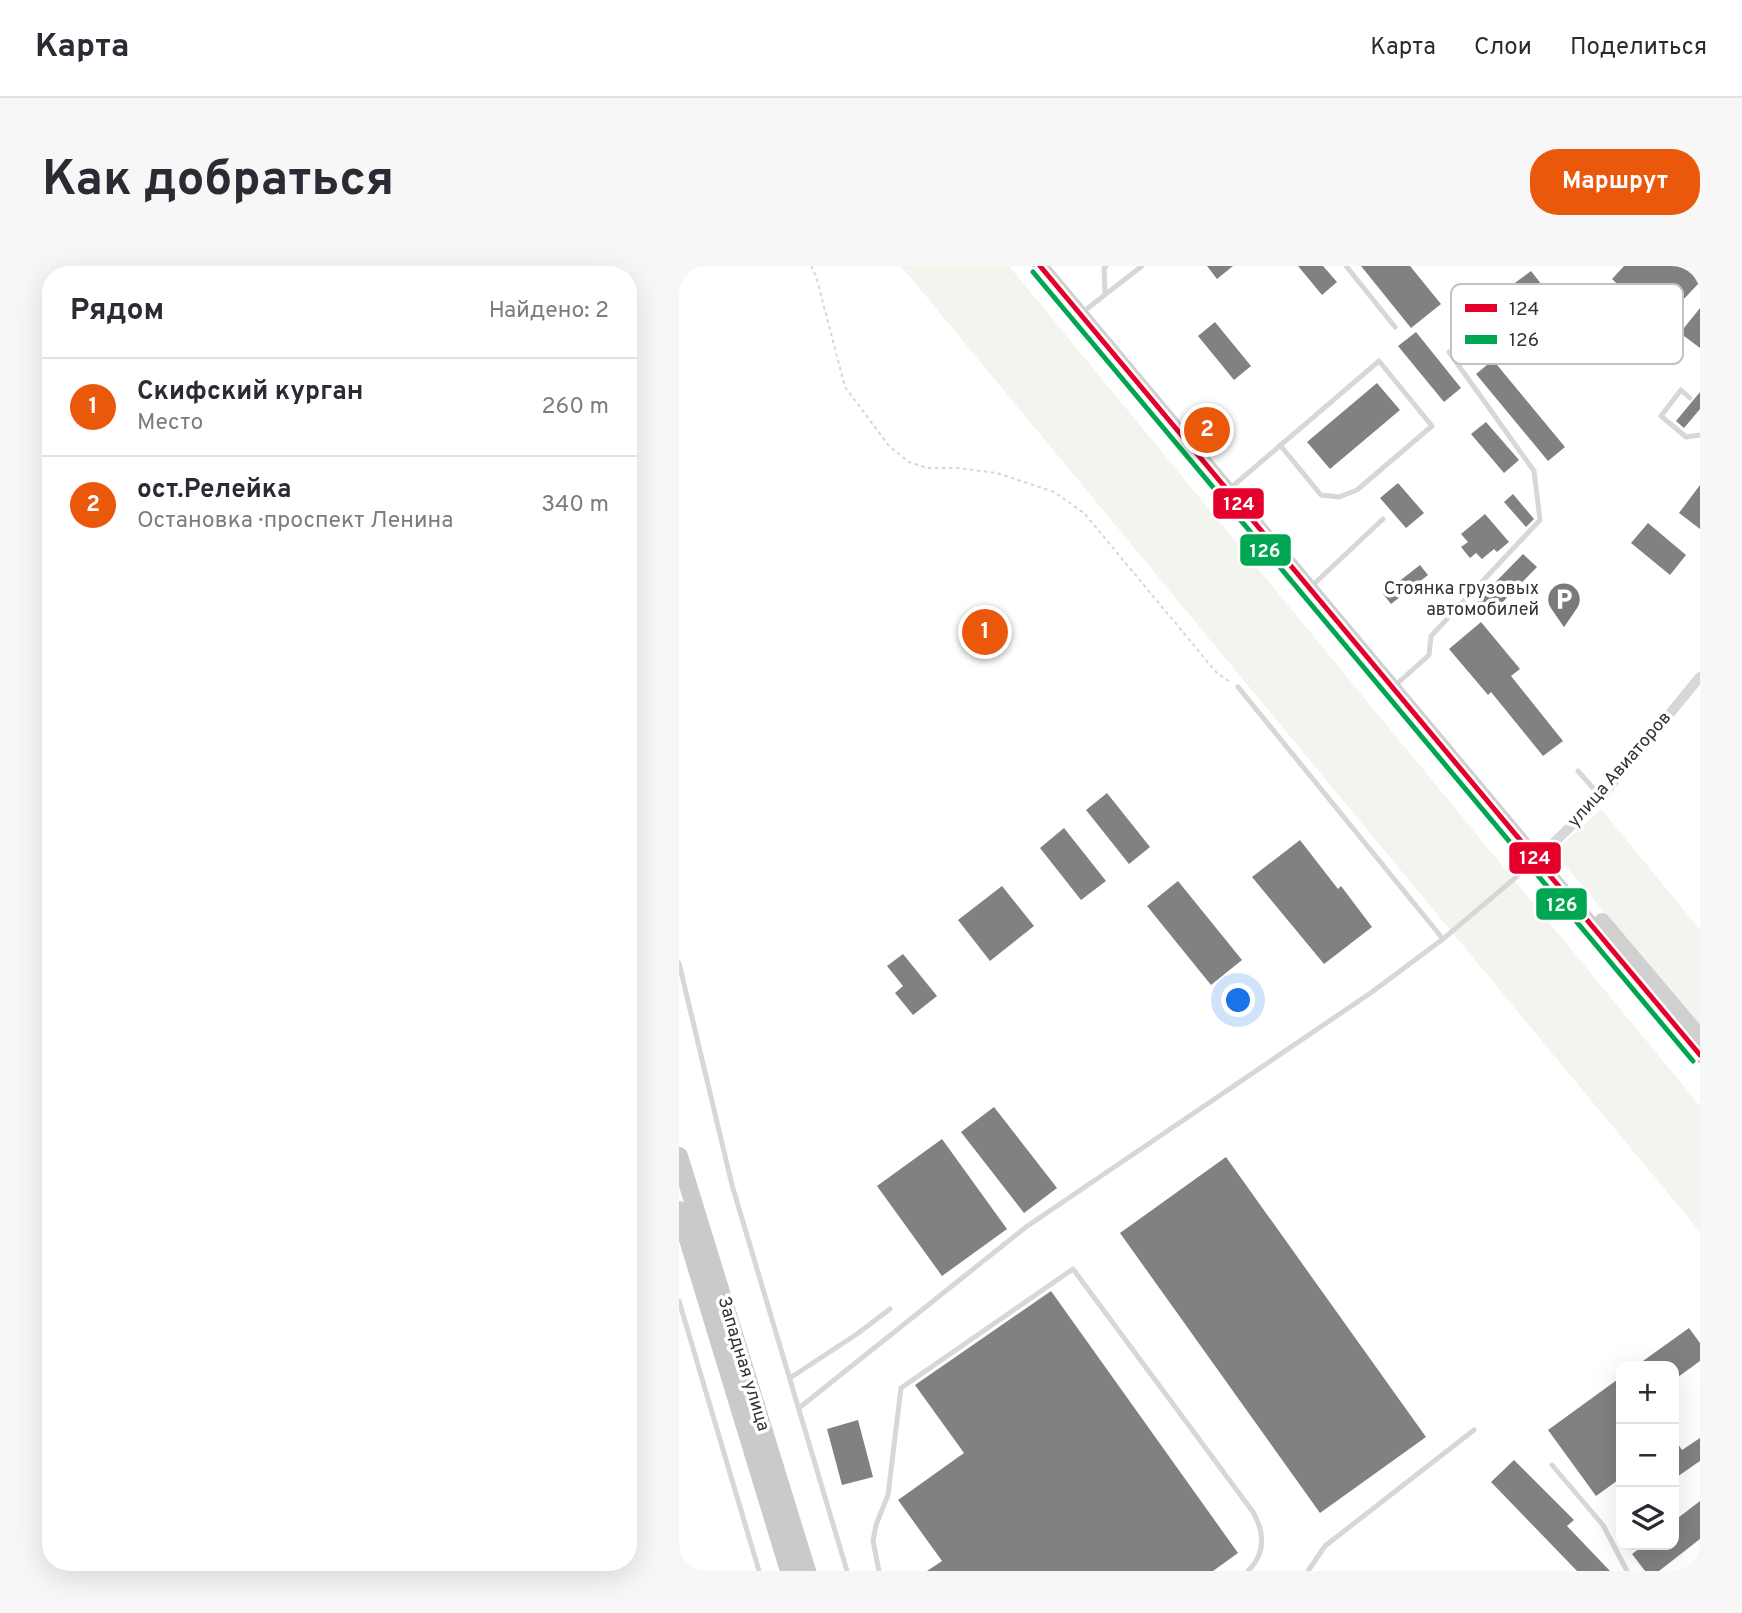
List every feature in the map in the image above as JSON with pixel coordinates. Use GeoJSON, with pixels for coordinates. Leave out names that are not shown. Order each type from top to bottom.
{"type":"FeatureCollection","features":[{"type":"Feature","properties":{"kind":"main road"},"geometry":{"type":"LineString","coordinates":[[1040,266],[1540,856],[1700,1037]]}},
{"type":"Feature","properties":{"kind":"main road"},"geometry":{"type":"LineString","coordinates":[[1053,266],[1399,682],[1700,1055]]}},
{"type":"Feature","properties":{"kind":"main road","name":"Западная улица"},"geometry":{"type":"LineString","coordinates":[[679,1156],[807,1571]]}},
{"type":"Feature","properties":{"kind":"main road","name":"Западная улица"},"geometry":{"type":"LineString","coordinates":[[679,1210],[789,1571]]}},
{"type":"Feature","properties":{"kind":"street","name":"улица Авиаторов"},"geometry":{"type":"LineString","coordinates":[[1540,856],[1601,797],[1700,677]]}},
{"type":"Feature","properties":{"kind":"lane"},"geometry":{"type":"LineString","coordinates":[[1105,294],[1106,266]]}},
{"type":"Feature","properties":{"kind":"lane"},"geometry":{"type":"LineString","coordinates":[[1088,308],[1142,266]]}},
{"type":"Feature","properties":{"kind":"lane"},"geometry":{"type":"LineString","coordinates":[[1346,266],[1395,327]]}},
{"type":"Feature","properties":{"kind":"lane"},"geometry":{"type":"LineString","coordinates":[[1234,485],[1280,445],[1379,361],[1433,426],[1357,490],[1339,497],[1321,495],[1280,445]]}},
{"type":"Feature","properties":{"kind":"lane"},"geometry":{"type":"LineString","coordinates":[[1399,682],[1429,655],[1431,636],[1540,520],[1534,471],[1458,364]]}},
{"type":"Feature","properties":{"kind":"lane"},"geometry":{"type":"LineString","coordinates":[[1690,398],[1681,390],[1661,416],[1686,438],[1700,435]]}},
{"type":"Feature","properties":{"kind":"lane"},"geometry":{"type":"LineString","coordinates":[[1315,583],[1384,519]]}},
{"type":"Feature","properties":{"kind":"lane"},"geometry":{"type":"LineString","coordinates":[[1238,687],[1443,939]]}},
{"type":"Feature","properties":{"kind":"lane"},"geometry":{"type":"LineString","coordinates":[[1577,771],[1601,797]]}},
{"type":"Feature","properties":{"kind":"lane"},"geometry":{"type":"LineString","coordinates":[[799,1408],[1025,1227],[1372,992],[1443,939],[1540,856]]}},
{"type":"Feature","properties":{"kind":"lane"},"geometry":{"type":"LineString","coordinates":[[679,963],[732,1185],[847,1571]]}},
{"type":"Feature","properties":{"kind":"lane"},"geometry":{"type":"LineString","coordinates":[[879,1571],[873,1541],[888,1494],[901,1388],[1073,1269],[1253,1512],[1261,1527],[1262,1545],[1254,1565],[1248,1571]]}},
{"type":"Feature","properties":{"kind":"lane"},"geometry":{"type":"LineString","coordinates":[[679,1301],[759,1571]]}},
{"type":"Feature","properties":{"kind":"lane"},"geometry":{"type":"LineString","coordinates":[[790,1378],[890,1309]]}},
{"type":"Feature","properties":{"kind":"lane"},"geometry":{"type":"LineString","coordinates":[[1308,1571],[1325,1546],[1474,1430]]}},
{"type":"Feature","properties":{"kind":"lane"},"geometry":{"type":"LineString","coordinates":[[1552,1465],[1603,1525],[1627,1571]]}},
{"type":"Feature","properties":{"kind":"path"},"geometry":{"type":"LineString","coordinates":[[811,266],[845,387],[889,446],[909,462],[927,468],[957,468],[997,473],[1054,492],[1084,513],[1216,672],[1238,687]]}},
{"type":"Feature","properties":{"kind":"shaded area"},"geometry":{"type":"Polygon","coordinates":[[[901,266],[1009,266],[1700,1106],[1700,1232],[901,266]]]}},
{"type":"Feature","properties":{"kind":"shaded area"},"geometry":{"type":"Polygon","coordinates":[[[1601,809],[1700,930],[1700,1027],[1554,852],[1601,809]]]}},
{"type":"Feature","properties":{"kind":"building"},"geometry":{"type":"Polygon","coordinates":[[[1207,266],[1233,266],[1217,279],[1207,266]]]}},
{"type":"Feature","properties":{"kind":"building"},"geometry":{"type":"Polygon","coordinates":[[[1298,266],[1323,266],[1337,282],[1322,295],[1298,266]]]}},
{"type":"Feature","properties":{"kind":"building"},"geometry":{"type":"Polygon","coordinates":[[[1361,266],[1410,266],[1441,304],[1411,328],[1361,266]]]}},
{"type":"Feature","properties":{"kind":"building"},"geometry":{"type":"Polygon","coordinates":[[[1624,266],[1700,266],[1700,282],[1683,300],[1683,284],[1617,284],[1612,279],[1624,266]]]}},
{"type":"Feature","properties":{"kind":"building"},"geometry":{"type":"Polygon","coordinates":[[[1531,271],[1541,284],[1513,284],[1531,271]]]}},
{"type":"Feature","properties":{"kind":"building"},"geometry":{"type":"Polygon","coordinates":[[[1700,308],[1700,348],[1683,335],[1683,329],[1700,308]]]}},
{"type":"Feature","properties":{"kind":"building"},"geometry":{"type":"Polygon","coordinates":[[[1215,322],[1251,366],[1234,380],[1198,336],[1215,322]]]}},
{"type":"Feature","properties":{"kind":"building"},"geometry":{"type":"Polygon","coordinates":[[[1416,332],[1461,388],[1444,402],[1398,346],[1416,332]]]}},
{"type":"Feature","properties":{"kind":"building"},"geometry":{"type":"Polygon","coordinates":[[[1488,364],[1496,364],[1565,447],[1548,461],[1476,374],[1488,364]]]}},
{"type":"Feature","properties":{"kind":"building"},"geometry":{"type":"Polygon","coordinates":[[[1377,383],[1400,410],[1330,469],[1307,442],[1377,383]]]}},
{"type":"Feature","properties":{"kind":"building"},"geometry":{"type":"Polygon","coordinates":[[[1700,392],[1700,409],[1684,428],[1676,421],[1700,392]]]}},
{"type":"Feature","properties":{"kind":"building"},"geometry":{"type":"Polygon","coordinates":[[[1486,422],[1519,460],[1504,473],[1471,434],[1486,422]]]}},
{"type":"Feature","properties":{"kind":"building"},"geometry":{"type":"Polygon","coordinates":[[[1398,483],[1424,513],[1406,528],[1380,498],[1398,483]]]}},
{"type":"Feature","properties":{"kind":"building"},"geometry":{"type":"Polygon","coordinates":[[[1700,485],[1700,529],[1679,513],[1700,485]]]}},
{"type":"Feature","properties":{"kind":"building"},"geometry":{"type":"Polygon","coordinates":[[[1513,494],[1534,519],[1526,527],[1504,502],[1513,494]]]}},
{"type":"Feature","properties":{"kind":"building"},"geometry":{"type":"Polygon","coordinates":[[[1485,514],[1509,542],[1482,559],[1476,553],[1470,558],[1461,547],[1468,542],[1461,534],[1485,514]]]}},
{"type":"Feature","properties":{"kind":"building"},"geometry":{"type":"Polygon","coordinates":[[[1648,523],[1686,555],[1670,575],[1631,543],[1648,523]]]}},
{"type":"Feature","properties":{"kind":"building"},"geometry":{"type":"Polygon","coordinates":[[[1523,554],[1537,567],[1491,614],[1477,601],[1523,554]]]}},
{"type":"Feature","properties":{"kind":"building"},"geometry":{"type":"Polygon","coordinates":[[[1420,565],[1428,575],[1391,604],[1383,594],[1420,565]]]}},
{"type":"Feature","properties":{"kind":"building"},"geometry":{"type":"Polygon","coordinates":[[[1481,622],[1520,669],[1511,676],[1563,741],[1543,756],[1491,692],[1488,695],[1449,649],[1481,622]]]}},
{"type":"Feature","properties":{"kind":"building"},"geometry":{"type":"Polygon","coordinates":[[[1107,793],[1150,847],[1129,864],[1086,810],[1107,793]]]}},
{"type":"Feature","properties":{"kind":"building"},"geometry":{"type":"Polygon","coordinates":[[[1064,828],[1106,881],[1081,900],[1040,848],[1064,828]]]}},
{"type":"Feature","properties":{"kind":"building"},"geometry":{"type":"Polygon","coordinates":[[[1300,840],[1338,889],[1341,886],[1372,927],[1324,964],[1252,877],[1300,840]]]}},
{"type":"Feature","properties":{"kind":"building"},"geometry":{"type":"Polygon","coordinates":[[[1178,881],[1242,960],[1211,985],[1147,906],[1178,881]]]}},
{"type":"Feature","properties":{"kind":"building"},"geometry":{"type":"Polygon","coordinates":[[[1002,886],[1034,926],[990,961],[958,920],[1002,886]]]}},
{"type":"Feature","properties":{"kind":"building"},"geometry":{"type":"Polygon","coordinates":[[[903,954],[937,996],[913,1015],[895,993],[903,986],[887,966],[903,954]]]}},
{"type":"Feature","properties":{"kind":"building"},"geometry":{"type":"Polygon","coordinates":[[[994,1107],[1057,1188],[1024,1213],[961,1132],[994,1107]]]}},
{"type":"Feature","properties":{"kind":"building"},"geometry":{"type":"Polygon","coordinates":[[[942,1139],[1007,1229],[942,1276],[877,1186],[942,1139]]]}},
{"type":"Feature","properties":{"kind":"building"},"geometry":{"type":"Polygon","coordinates":[[[1226,1157],[1426,1437],[1320,1513],[1120,1233],[1226,1157]]]}},
{"type":"Feature","properties":{"kind":"building"},"geometry":{"type":"Polygon","coordinates":[[[1051,1291],[1238,1553],[1213,1571],[927,1571],[942,1561],[898,1500],[964,1453],[915,1385],[1051,1291]]]}},
{"type":"Feature","properties":{"kind":"building"},"geometry":{"type":"Polygon","coordinates":[[[1689,1328],[1700,1343],[1700,1361],[1679,1376],[1679,1361],[1643,1361],[1689,1328]]]}},
{"type":"Feature","properties":{"kind":"building"},"geometry":{"type":"Polygon","coordinates":[[[1616,1381],[1616,1482],[1596,1496],[1548,1430],[1616,1381]]]}},
{"type":"Feature","properties":{"kind":"building"},"geometry":{"type":"Polygon","coordinates":[[[858,1420],[873,1477],[842,1485],[827,1429],[858,1420]]]}},
{"type":"Feature","properties":{"kind":"building"},"geometry":{"type":"Polygon","coordinates":[[[1700,1438],[1700,1461],[1679,1476],[1679,1446],[1682,1450],[1700,1438]]]}},
{"type":"Feature","properties":{"kind":"building"},"geometry":{"type":"Polygon","coordinates":[[[1514,1460],[1574,1520],[1567,1526],[1610,1571],[1577,1571],[1491,1482],[1514,1460]]]}},
{"type":"Feature","properties":{"kind":"building"},"geometry":{"type":"Polygon","coordinates":[[[1700,1501],[1700,1539],[1659,1571],[1645,1571],[1632,1554],[1637,1550],[1679,1550],[1679,1517],[1700,1501]]]}},
{"type":"Feature","properties":{"kind":"transit line","name":"124"},"geometry":{"type":"LineString","coordinates":[[1040,266],[1700,1055]]}},
{"type":"Feature","properties":{"kind":"transit line","name":"126"},"geometry":{"type":"LineString","coordinates":[[1033,272],[1693,1061]]}},
{"type":"Feature","properties":{"kind":"place","name":"ост.Релейка"},"geometry":{"type":"Point","coordinates":[1207,430]}},
{"type":"Feature","properties":{"kind":"place","name":"Стоянка грузовых автомобилей"},"geometry":{"type":"Point","coordinates":[1564,629]}},
{"type":"Feature","properties":{"kind":"place","name":"Скифский курган"},"geometry":{"type":"Point","coordinates":[985,632]}}]}
